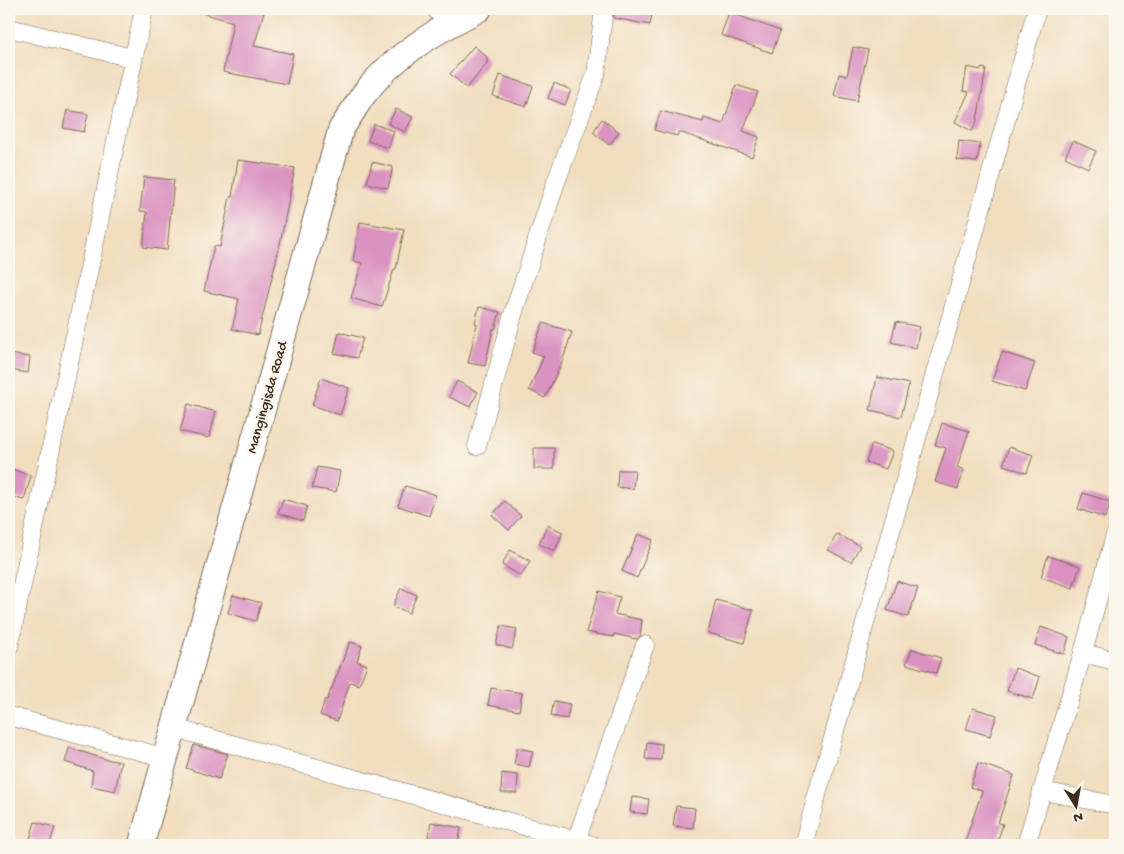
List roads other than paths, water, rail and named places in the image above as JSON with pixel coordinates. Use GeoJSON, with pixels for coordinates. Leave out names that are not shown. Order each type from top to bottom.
{"type":"FeatureCollection","features":[{"type":"Feature","properties":{"kind":"street"},"geometry":{"type":"LineString","coordinates":[[9,647],[132,58],[144,9]]}},
{"type":"Feature","properties":{"kind":"street","name":"Mangingisda Road"},"geometry":{"type":"LineString","coordinates":[[141,845],[341,129],[364,94],[392,63],[416,44],[442,17],[479,9]]}},
{"type":"Feature","properties":{"kind":"street"},"geometry":{"type":"LineString","coordinates":[[477,446],[514,310],[556,182],[596,74],[604,9]]}},
{"type":"Feature","properties":{"kind":"street"},"geometry":{"type":"LineString","coordinates":[[803,845],[1037,9]]}},
{"type":"Feature","properties":{"kind":"street"},"geometry":{"type":"LineString","coordinates":[[9,28],[132,58]]}},
{"type":"Feature","properties":{"kind":"street"},"geometry":{"type":"LineString","coordinates":[[1026,845],[1083,653],[1115,535]]}},
{"type":"Feature","properties":{"kind":"street"},"geometry":{"type":"LineString","coordinates":[[174,728],[584,843],[644,645]]}},
{"type":"Feature","properties":{"kind":"street"},"geometry":{"type":"LineString","coordinates":[[1083,653],[1115,661]]}},
{"type":"Feature","properties":{"kind":"street"},"geometry":{"type":"LineString","coordinates":[[9,716],[166,758]]}},
{"type":"Feature","properties":{"kind":"street"},"geometry":{"type":"LineString","coordinates":[[1042,790],[1115,805]]}}]}
